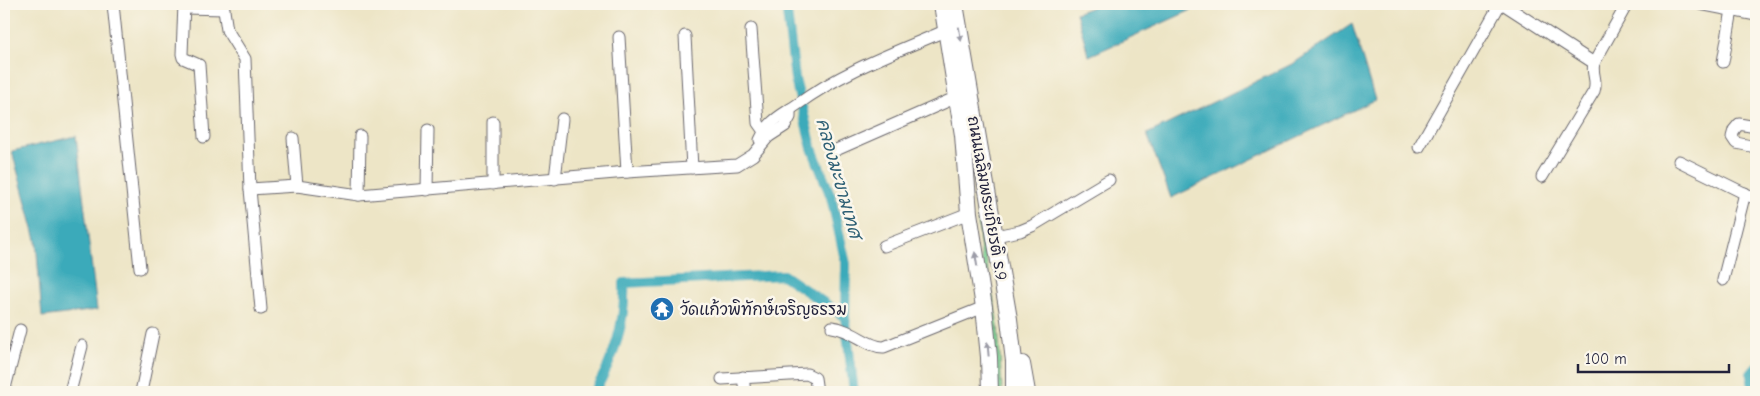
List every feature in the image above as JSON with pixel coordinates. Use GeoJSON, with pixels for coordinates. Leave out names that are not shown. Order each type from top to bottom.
{"type":"FeatureCollection","features":[{"type":"Feature","properties":{"kind":"main road","name":"ถนนเฉลิมพระเกียรติ ร.9"},"geometry":{"type":"LineString","coordinates":[[942,4],[963,135],[969,213],[984,307],[990,392]]}},
{"type":"Feature","properties":{"kind":"main road","name":"ถนนเฉลิมพระเกียรติ ร.9"},"geometry":{"type":"LineString","coordinates":[[955,4],[1009,319],[1014,361],[1014,392]]}},
{"type":"Feature","properties":{"kind":"main road"},"geometry":{"type":"LineString","coordinates":[[1009,319],[1020,355],[1027,392]]}},
{"type":"Feature","properties":{"kind":"street"},"geometry":{"type":"LineString","coordinates":[[113,4],[140,268]]}},
{"type":"Feature","properties":{"kind":"street"},"geometry":{"type":"LineString","coordinates":[[1419,147],[1501,4],[1594,63]]}},
{"type":"Feature","properties":{"kind":"street"},"geometry":{"type":"LineString","coordinates":[[1542,178],[1594,91],[1597,81],[1592,68],[1627,4]]}},
{"type":"Feature","properties":{"kind":"street"},"geometry":{"type":"LineString","coordinates":[[1700,4],[1756,15]]}},
{"type":"Feature","properties":{"kind":"street"},"geometry":{"type":"LineString","coordinates":[[204,137],[200,69],[196,62],[187,60],[182,54],[184,6],[224,6],[229,35],[245,60],[250,189],[261,309]]}},
{"type":"Feature","properties":{"kind":"street"},"geometry":{"type":"LineString","coordinates":[[1723,62],[1732,10]]}},
{"type":"Feature","properties":{"kind":"street"},"geometry":{"type":"LineString","coordinates":[[752,29],[758,123],[765,135]]}},
{"type":"Feature","properties":{"kind":"street"},"geometry":{"type":"LineString","coordinates":[[250,189],[297,186],[359,195],[627,172],[737,165],[753,154],[776,117],[813,92],[853,70],[947,30]]}},
{"type":"Feature","properties":{"kind":"street"},"geometry":{"type":"LineString","coordinates":[[686,36],[692,168]]}},
{"type":"Feature","properties":{"kind":"street"},"geometry":{"type":"LineString","coordinates":[[620,37],[627,172]]}},
{"type":"Feature","properties":{"kind":"street"},"geometry":{"type":"LineString","coordinates":[[836,150],[957,97]]}},
{"type":"Feature","properties":{"kind":"street"},"geometry":{"type":"LineString","coordinates":[[555,179],[562,118]]}},
{"type":"Feature","properties":{"kind":"street"},"geometry":{"type":"LineString","coordinates":[[493,122],[494,184]]}},
{"type":"Feature","properties":{"kind":"street"},"geometry":{"type":"LineString","coordinates":[[1756,127],[1739,124],[1734,130],[1732,137],[1736,142],[1756,147]]}},
{"type":"Feature","properties":{"kind":"street"},"geometry":{"type":"LineString","coordinates":[[427,190],[428,130]]}},
{"type":"Feature","properties":{"kind":"street"},"geometry":{"type":"LineString","coordinates":[[359,195],[360,136]]}},
{"type":"Feature","properties":{"kind":"street"},"geometry":{"type":"LineString","coordinates":[[293,138],[297,186]]}},
{"type":"Feature","properties":{"kind":"street"},"geometry":{"type":"LineString","coordinates":[[1679,161],[1756,199]]}},
{"type":"Feature","properties":{"kind":"street"},"geometry":{"type":"LineString","coordinates":[[995,236],[1020,231],[1032,226],[1109,180]]}},
{"type":"Feature","properties":{"kind":"street"},"geometry":{"type":"LineString","coordinates":[[1723,280],[1745,193]]}},
{"type":"Feature","properties":{"kind":"street"},"geometry":{"type":"LineString","coordinates":[[884,246],[969,213]]}},
{"type":"Feature","properties":{"kind":"street"},"geometry":{"type":"LineString","coordinates":[[832,328],[845,329],[879,347],[884,347],[984,307]]}},
{"type":"Feature","properties":{"kind":"street"},"geometry":{"type":"LineString","coordinates":[[4,392],[20,330]]}},
{"type":"Feature","properties":{"kind":"street"},"geometry":{"type":"LineString","coordinates":[[141,392],[153,334]]}},
{"type":"Feature","properties":{"kind":"street"},"geometry":{"type":"LineString","coordinates":[[70,392],[82,346]]}},
{"type":"Feature","properties":{"kind":"street"},"geometry":{"type":"LineString","coordinates":[[722,379],[807,374],[815,378],[817,392]]}},
{"type":"Feature","properties":{"kind":"street"},"geometry":{"type":"LineString","coordinates":[[743,377],[745,392]]}},
{"type":"Feature","properties":{"kind":"green space"},"geometry":{"type":"Polygon","coordinates":[[[976,201],[998,326],[1002,392],[995,392],[976,201]]]}},
{"type":"Feature","properties":{"kind":"water"},"geometry":{"type":"Polygon","coordinates":[[[1100,4],[1205,4],[1089,56],[1076,13],[1100,4]]]}},
{"type":"Feature","properties":{"kind":"water"},"geometry":{"type":"Polygon","coordinates":[[[1352,24],[1375,100],[1171,198],[1147,134],[1294,63],[1352,24]]]}},
{"type":"Feature","properties":{"kind":"water"},"geometry":{"type":"Polygon","coordinates":[[[76,136],[97,310],[42,317],[36,240],[12,151],[76,136]]]}},
{"type":"Feature","properties":{"kind":"waterway","name":"คลองมะขามเทศ"},"geometry":{"type":"LineString","coordinates":[[786,4],[795,79],[812,148],[831,197],[846,264],[845,317],[854,392]]}},
{"type":"Feature","properties":{"kind":"waterway"},"geometry":{"type":"LineString","coordinates":[[594,392],[613,353],[621,326],[624,283],[783,275],[845,317]]}},
{"type":"Feature","properties":{"kind":"waterway"},"geometry":{"type":"LineString","coordinates":[[1754,392],[1751,374],[1756,368]]}},
{"type":"Feature","properties":{"kind":"place","name":"วัดแก้วพิทักษ์เจริญธรรม"},"geometry":{"type":"Point","coordinates":[662,309]}}]}
